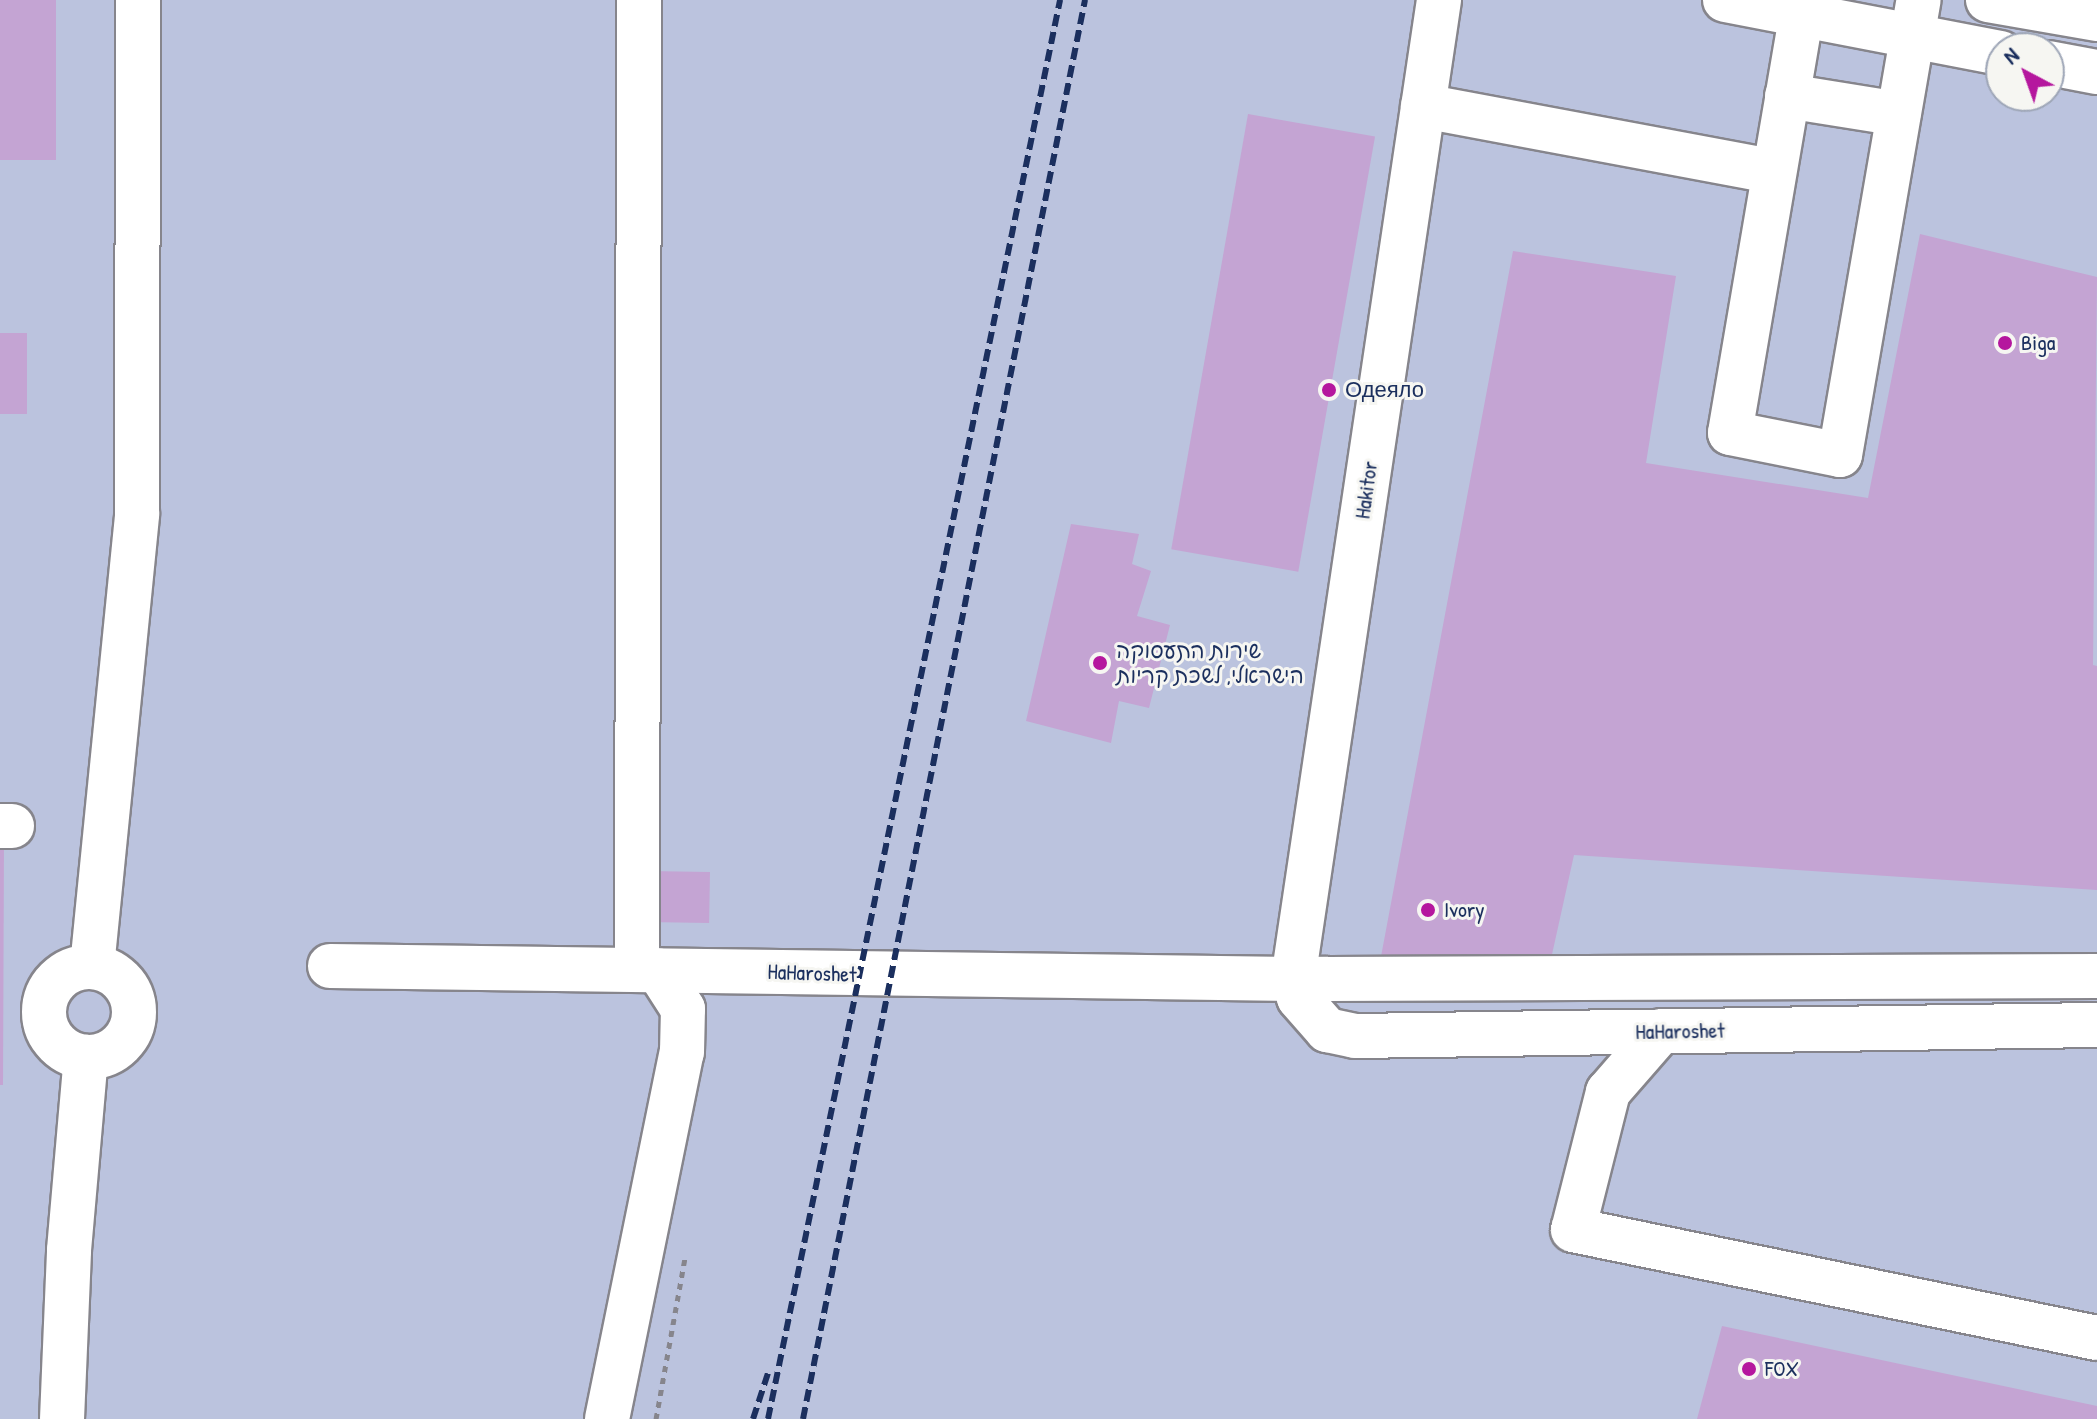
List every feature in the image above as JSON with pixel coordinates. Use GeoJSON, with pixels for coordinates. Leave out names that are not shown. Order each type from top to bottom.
{"type":"FeatureCollection","features":[{"type":"Feature","properties":{"kind":"street"},"geometry":{"type":"LineString","coordinates":[[92,967],[137,514],[138,0]]}},
{"type":"Feature","properties":{"kind":"street"},"geometry":{"type":"LineString","coordinates":[[639,0],[647,970],[657,1031]]}},
{"type":"Feature","properties":{"kind":"street","name":"Hakitor"},"geometry":{"type":"LineString","coordinates":[[1293,979],[1439,0]]}},
{"type":"Feature","properties":{"kind":"street"},"geometry":{"type":"LineString","coordinates":[[1725,0],[1916,18],[1985,46]]}},
{"type":"Feature","properties":{"kind":"street"},"geometry":{"type":"LineString","coordinates":[[1988,0],[2097,19]]}},
{"type":"Feature","properties":{"kind":"street"},"geometry":{"type":"LineString","coordinates":[[1803,7],[1730,433],[1840,455],[1916,18]]}},
{"type":"Feature","properties":{"kind":"street"},"geometry":{"type":"LineString","coordinates":[[2065,66],[2097,72]]}},
{"type":"Feature","properties":{"kind":"street"},"geometry":{"type":"LineString","coordinates":[[1787,96],[1899,114]]}},
{"type":"Feature","properties":{"kind":"street"},"geometry":{"type":"LineString","coordinates":[[1423,106],[1774,172]]}},
{"type":"Feature","properties":{"kind":"street","name":"HaHaroshet"},"geometry":{"type":"LineString","coordinates":[[330,966],[1293,979],[2097,976]]}},
{"type":"Feature","properties":{"kind":"street"},"geometry":{"type":"LineString","coordinates":[[92,967],[123,982],[134,1015],[119,1046],[86,1057],[54,1042],[44,1009],[59,978],[92,967]]}},
{"type":"Feature","properties":{"kind":"street"},"geometry":{"type":"LineString","coordinates":[[607,1419],[682,1052],[683,1009],[647,970]]}},
{"type":"Feature","properties":{"kind":"street","name":"HaHaroshet"},"geometry":{"type":"LineString","coordinates":[[1293,979],[1310,1015],[1327,1030],[1355,1036],[2097,1025]]}},
{"type":"Feature","properties":{"kind":"street"},"geometry":{"type":"LineString","coordinates":[[1661,1031],[1608,1092],[1573,1230],[2097,1338]]}},
{"type":"Feature","properties":{"kind":"street"},"geometry":{"type":"LineString","coordinates":[[1568,1033],[1608,1092]]}},
{"type":"Feature","properties":{"kind":"street"},"geometry":{"type":"LineString","coordinates":[[62,1419],[86,1057]]}},
{"type":"Feature","properties":{"kind":"shaded area"},"geometry":{"type":"Polygon","coordinates":[[[0,0],[2097,0],[2097,1419],[0,1419],[0,0]]]}},
{"type":"Feature","properties":{"kind":"building"},"geometry":{"type":"Polygon","coordinates":[[[0,0],[56,0],[56,160],[0,160],[0,0]]]}},
{"type":"Feature","properties":{"kind":"building"},"geometry":{"type":"Polygon","coordinates":[[[1248,114],[1375,136],[1298,572],[1171,549],[1248,114]]]}},
{"type":"Feature","properties":{"kind":"building"},"geometry":{"type":"Polygon","coordinates":[[[1920,234],[2097,277],[2093,665],[2097,666],[2097,890],[1574,855],[1551,959],[1380,962],[1513,251],[1676,276],[1646,463],[1868,498],[1920,234]]]}},
{"type":"Feature","properties":{"kind":"building"},"geometry":{"type":"Polygon","coordinates":[[[0,333],[27,333],[27,414],[0,414],[0,333]]]}},
{"type":"Feature","properties":{"kind":"building","name":"שירות התעסוקה הישראלי, לשכת קריות"},"geometry":{"type":"Polygon","coordinates":[[[1071,524],[1139,534],[1132,564],[1151,571],[1137,616],[1170,625],[1149,708],[1119,701],[1111,743],[1026,721],[1071,524]]]}},
{"type":"Feature","properties":{"kind":"building"},"geometry":{"type":"Polygon","coordinates":[[[0,840],[4,840],[3,1085],[0,1085],[0,840]]]}},
{"type":"Feature","properties":{"kind":"building"},"geometry":{"type":"Polygon","coordinates":[[[647,871],[710,872],[709,923],[646,922],[647,871]]]}},
{"type":"Feature","properties":{"kind":"building"},"geometry":{"type":"Polygon","coordinates":[[[1722,1326],[2097,1406],[2097,1419],[1697,1419],[1722,1326]]]}},
{"type":"Feature","properties":{"kind":"railway"},"geometry":{"type":"LineString","coordinates":[[768,1419],[1060,0]]}},
{"type":"Feature","properties":{"kind":"railway"},"geometry":{"type":"LineString","coordinates":[[803,1419],[1085,0]]}},
{"type":"Feature","properties":{"kind":"railway"},"geometry":{"type":"LineString","coordinates":[[753,1419],[768,1373]]}},
{"type":"Feature","properties":{"kind":"place","name":"Biga"},"geometry":{"type":"Point","coordinates":[2005,343]}},
{"type":"Feature","properties":{"kind":"place","name":"Одеяло"},"geometry":{"type":"Point","coordinates":[1329,390]}},
{"type":"Feature","properties":{"kind":"place","name":"שירות התעסוקה הישראלי, לשכת קריות"},"geometry":{"type":"Point","coordinates":[1100,663]}},
{"type":"Feature","properties":{"kind":"place","name":"Ivory"},"geometry":{"type":"Point","coordinates":[1428,910]}},
{"type":"Feature","properties":{"kind":"place","name":"FOX"},"geometry":{"type":"Point","coordinates":[1749,1369]}}]}
